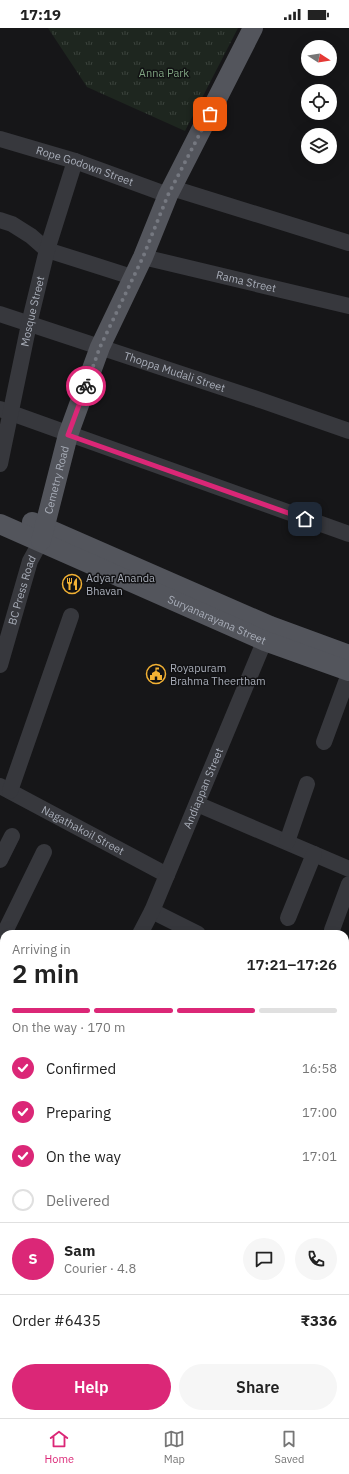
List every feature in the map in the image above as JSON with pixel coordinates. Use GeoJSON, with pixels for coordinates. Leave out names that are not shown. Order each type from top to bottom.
{"type":"FeatureCollection","features":[{"type":"Feature","properties":{"kind":"main road","name":"Cemetry Road"},"geometry":{"type":"LineString","coordinates":[[42,533],[68,435],[100,347],[132,277],[143,257],[170,191],[253,28]]}},
{"type":"Feature","properties":{"kind":"main road","name":"Suryanarayana Street"},"geometry":{"type":"LineString","coordinates":[[0,512],[42,533],[349,671]]}},
{"type":"Feature","properties":{"kind":"main road","name":"Suryanarayana Street"},"geometry":{"type":"LineString","coordinates":[[0,524],[42,533]]}},
{"type":"Feature","properties":{"kind":"main road","name":"Suryanarayana Street"},"geometry":{"type":"LineString","coordinates":[[268,634],[349,655]]}},
{"type":"Feature","properties":{"kind":"street","name":"Rope Godown Street"},"geometry":{"type":"LineString","coordinates":[[0,139],[170,191],[349,243]]}},
{"type":"Feature","properties":{"kind":"street","name":"Mosque Street"},"geometry":{"type":"LineString","coordinates":[[0,464],[5,411],[29,324],[47,250],[75,161]]}},
{"type":"Feature","properties":{"kind":"street"},"geometry":{"type":"LineString","coordinates":[[0,220],[12,224],[31,236],[47,250],[132,277]]}},
{"type":"Feature","properties":{"kind":"street","name":"Rama Street"},"geometry":{"type":"LineString","coordinates":[[143,257],[349,306]]}},
{"type":"Feature","properties":{"kind":"street","name":"Thoppa Mudali Street"},"geometry":{"type":"LineString","coordinates":[[0,314],[349,431]]}},
{"type":"Feature","properties":{"kind":"street"},"geometry":{"type":"LineString","coordinates":[[5,411],[68,435],[349,534]]}},
{"type":"Feature","properties":{"kind":"street","name":"BC Press Road"},"geometry":{"type":"LineString","coordinates":[[0,665],[30,561],[42,533]]}},
{"type":"Feature","properties":{"kind":"street"},"geometry":{"type":"LineString","coordinates":[[5,788],[71,616]]}},
{"type":"Feature","properties":{"kind":"street","name":"Andiappan Street"},"geometry":{"type":"LineString","coordinates":[[142,930],[152,911],[268,634]]}},
{"type":"Feature","properties":{"kind":"street"},"geometry":{"type":"LineString","coordinates":[[324,742],[349,674]]}},
{"type":"Feature","properties":{"kind":"street"},"geometry":{"type":"LineString","coordinates":[[287,842],[307,784]]}},
{"type":"Feature","properties":{"kind":"street","name":"Nagathakoil Street"},"geometry":{"type":"LineString","coordinates":[[5,788],[167,875]]}},
{"type":"Feature","properties":{"kind":"street"},"geometry":{"type":"LineString","coordinates":[[197,804],[349,869]]}},
{"type":"Feature","properties":{"kind":"street"},"geometry":{"type":"LineString","coordinates":[[0,860],[12,836]]}},
{"type":"Feature","properties":{"kind":"street"},"geometry":{"type":"LineString","coordinates":[[4,930],[44,852]]}},
{"type":"Feature","properties":{"kind":"street"},"geometry":{"type":"LineString","coordinates":[[288,918],[314,854]]}},
{"type":"Feature","properties":{"kind":"street"},"geometry":{"type":"LineString","coordinates":[[332,930],[349,884]]}},
{"type":"Feature","properties":{"kind":"street"},"geometry":{"type":"LineString","coordinates":[[152,911],[190,930]]}},
{"type":"Feature","properties":{"kind":"green space","name":"Anna Park"},"geometry":{"type":"Polygon","coordinates":[[[48,28],[238,28],[185,131],[87,87],[48,28]]]}},
{"type":"Feature","properties":{"kind":"way so far"},"geometry":{"type":"LineString","coordinates":[[86,386],[100,347],[132,277],[143,257],[168,195],[210,114]]}},
{"type":"Feature","properties":{"kind":"place","name":"Adyar Ananda Bhavan"},"geometry":{"type":"Point","coordinates":[72,584]}},
{"type":"Feature","properties":{"kind":"place","name":"Royapuram Brahma Theertham"},"geometry":{"type":"Point","coordinates":[156,674]}},
{"type":"Feature","properties":{"kind":"route"},"geometry":{"type":"LineString","coordinates":[[86,386],[68,435],[305,519]]}}]}
